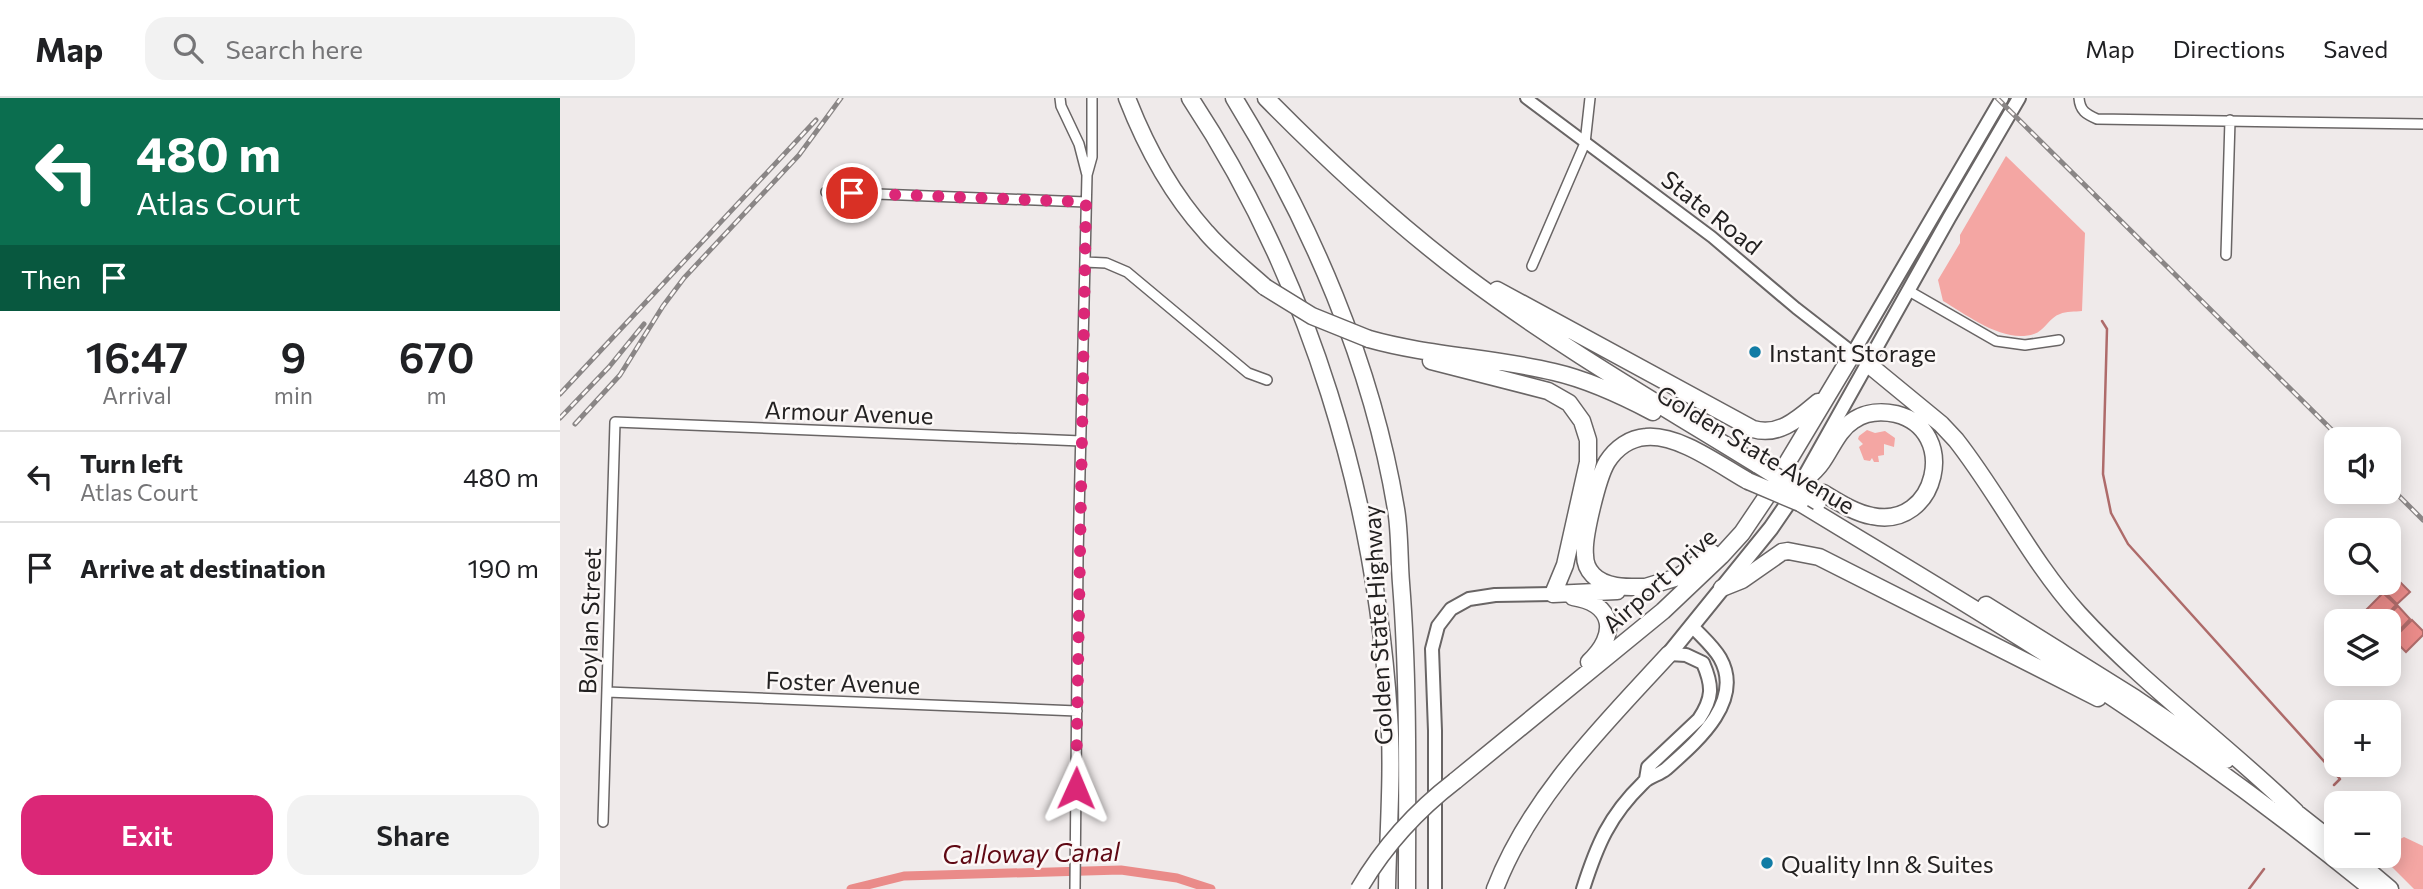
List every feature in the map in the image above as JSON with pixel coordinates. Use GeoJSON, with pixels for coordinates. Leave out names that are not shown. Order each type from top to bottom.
{"type":"FeatureCollection","features":[{"type":"Feature","properties":{"kind":"highway"},"geometry":{"type":"LineString","coordinates":[[1128,98],[1158,166],[1181,201],[1207,234],[1265,287],[1296,308],[1342,330],[1403,354],[1548,391],[1563,398],[1577,413],[1586,429],[1589,455],[1565,565],[1553,594]]}},
{"type":"Feature","properties":{"kind":"highway","name":"Golden State Highway"},"geometry":{"type":"LineString","coordinates":[[1189,98],[1237,178],[1282,270],[1310,341],[1350,464],[1367,537],[1386,669],[1390,718],[1387,889]]}},
{"type":"Feature","properties":{"kind":"highway","name":"Golden State Highway"},"geometry":{"type":"LineString","coordinates":[[1234,98],[1286,189],[1326,277],[1356,358],[1387,464],[1397,512],[1406,646],[1407,889]]}},
{"type":"Feature","properties":{"kind":"highway","name":"Golden State Avenue"},"geometry":{"type":"LineString","coordinates":[[1266,98],[1387,213],[1462,274],[1756,473]]}},
{"type":"Feature","properties":{"kind":"highway"},"geometry":{"type":"LineString","coordinates":[[1462,274],[1522,302],[1753,429],[1773,431],[1784,428],[1825,396]]}},
{"type":"Feature","properties":{"kind":"highway","name":"Golden State Avenue"},"geometry":{"type":"LineString","coordinates":[[1369,340],[1536,368],[1587,382],[1651,411],[1756,473],[1814,502],[2135,698],[2231,763],[2324,834]]}},
{"type":"Feature","properties":{"kind":"highway","name":"Airport Drive"},"geometry":{"type":"LineString","coordinates":[[1359,889],[1382,853],[1428,803],[1663,611],[1721,556],[1769,493],[1853,353]]}},
{"type":"Feature","properties":{"kind":"highway"},"geometry":{"type":"LineString","coordinates":[[1868,364],[1956,440],[2036,560],[2098,634],[2296,812]]}},
{"type":"Feature","properties":{"kind":"highway"},"geometry":{"type":"LineString","coordinates":[[1799,485],[1821,464],[1846,426],[1853,421],[1870,414],[1890,413],[1907,419],[1923,430],[1931,445],[1934,462],[1930,486],[1916,505],[1901,514],[1889,517],[1871,516],[1814,502]]}},
{"type":"Feature","properties":{"kind":"highway"},"geometry":{"type":"LineString","coordinates":[[1649,587],[1621,587],[1600,581],[1590,570],[1585,556],[1600,479],[1606,463],[1617,449],[1641,437],[1668,439],[1756,473]]}},
{"type":"Feature","properties":{"kind":"highway","name":"Golden State Avenue"},"geometry":{"type":"LineString","coordinates":[[1814,502],[2167,734],[2315,843],[2372,889]]}},
{"type":"Feature","properties":{"kind":"highway"},"geometry":{"type":"LineString","coordinates":[[1553,594],[1649,587],[1688,571],[1749,521]]}},
{"type":"Feature","properties":{"kind":"highway"},"geometry":{"type":"LineString","coordinates":[[1722,588],[1742,580],[1782,552],[1819,557],[2167,734]]}},
{"type":"Feature","properties":{"kind":"highway"},"geometry":{"type":"LineString","coordinates":[[1535,715],[1596,655],[1608,628],[1606,614],[1596,604],[1582,598],[1553,594]]}},
{"type":"Feature","properties":{"kind":"highway","name":"Airport Drive"},"geometry":{"type":"LineString","coordinates":[[1495,889],[1530,822],[1563,773],[1669,654]]}},
{"type":"Feature","properties":{"kind":"highway"},"geometry":{"type":"LineString","coordinates":[[2365,868],[2390,889]]}},
{"type":"Feature","properties":{"kind":"main road","name":"Airport Drive"},"geometry":{"type":"LineString","coordinates":[[1853,353],[2002,98]]}},
{"type":"Feature","properties":{"kind":"main road","name":"Airport Drive"},"geometry":{"type":"LineString","coordinates":[[1669,654],[1781,515],[2019,98]]}},
{"type":"Feature","properties":{"kind":"main road"},"geometry":{"type":"LineString","coordinates":[[1435,889],[1432,649],[1438,626],[1451,610],[1469,599],[1495,594],[1553,594]]}},
{"type":"Feature","properties":{"kind":"main road"},"geometry":{"type":"LineString","coordinates":[[1583,889],[1593,856],[1606,828],[1623,804],[1646,779],[1662,772],[1688,749],[1715,718],[1725,699],[1727,679],[1721,659],[1692,626]]}},
{"type":"Feature","properties":{"kind":"main road"},"geometry":{"type":"LineString","coordinates":[[1646,779],[1648,767],[1699,719],[1711,691],[1711,681],[1703,663],[1686,655],[1669,654]]}},
{"type":"Feature","properties":{"kind":"street"},"geometry":{"type":"LineString","coordinates":[[1060,98],[1061,106],[1079,144],[1087,175]]}},
{"type":"Feature","properties":{"kind":"street"},"geometry":{"type":"LineString","coordinates":[[1075,889],[1084,262],[1087,175],[1092,157],[1092,98]]}},
{"type":"Feature","properties":{"kind":"street","name":"State Road"},"geometry":{"type":"LineString","coordinates":[[1526,98],[1712,237],[1868,364]]}},
{"type":"Feature","properties":{"kind":"street"},"geometry":{"type":"LineString","coordinates":[[1532,266],[1586,143],[1590,98]]}},
{"type":"Feature","properties":{"kind":"street"},"geometry":{"type":"LineString","coordinates":[[2079,98],[2079,107],[2084,113],[2097,119],[2423,124]]}},
{"type":"Feature","properties":{"kind":"street"},"geometry":{"type":"LineString","coordinates":[[2226,255],[2230,120]]}},
{"type":"Feature","properties":{"kind":"street"},"geometry":{"type":"LineString","coordinates":[[826,192],[1086,202]]}},
{"type":"Feature","properties":{"kind":"street"},"geometry":{"type":"LineString","coordinates":[[1084,262],[1106,263],[1127,272],[1248,373],[1267,380]]}},
{"type":"Feature","properties":{"kind":"street"},"geometry":{"type":"LineString","coordinates":[[1909,290],[1996,341],[2025,345],[2059,340]]}},
{"type":"Feature","properties":{"kind":"street","name":"Armour Avenue"},"geometry":{"type":"LineString","coordinates":[[615,422],[1081,441]]}},
{"type":"Feature","properties":{"kind":"street","name":"Boylan Street"},"geometry":{"type":"LineString","coordinates":[[603,822],[615,422]]}},
{"type":"Feature","properties":{"kind":"street","name":"Foster Avenue"},"geometry":{"type":"LineString","coordinates":[[607,692],[1077,710]]}},
{"type":"Feature","properties":{"kind":"shaded area"},"geometry":{"type":"Polygon","coordinates":[[[2006,156],[2085,233],[2082,311],[2060,314],[2038,332],[2022,336],[1986,327],[1943,301],[1938,280],[1960,243],[1960,235],[2006,156]]]}},
{"type":"Feature","properties":{"kind":"shaded area"},"geometry":{"type":"Polygon","coordinates":[[[1867,430],[1875,433],[1885,431],[1895,438],[1894,447],[1884,444],[1884,455],[1878,456],[1879,462],[1874,462],[1872,458],[1870,461],[1864,460],[1859,447],[1863,444],[1858,439],[1859,436],[1867,430]]]}},
{"type":"Feature","properties":{"kind":"shaded area"},"geometry":{"type":"Polygon","coordinates":[[[2401,583],[2410,592],[2397,604],[2388,595],[2401,595],[2401,583]]]}},
{"type":"Feature","properties":{"kind":"shaded area"},"geometry":{"type":"Polygon","coordinates":[[[2381,595],[2385,595],[2396,605],[2392,609],[2367,609],[2381,595]]]}},
{"type":"Feature","properties":{"kind":"shaded area"},"geometry":{"type":"Polygon","coordinates":[[[2401,609],[2410,619],[2401,628],[2401,609]]]}},
{"type":"Feature","properties":{"kind":"shaded area"},"geometry":{"type":"Polygon","coordinates":[[[2412,620],[2423,631],[2423,635],[2406,652],[2401,647],[2401,631],[2412,620]]]}},
{"type":"Feature","properties":{"kind":"shaded area"},"geometry":{"type":"Polygon","coordinates":[[[2404,837],[2423,846],[2423,889],[2414,889],[2393,868],[2401,868],[2401,839],[2404,837]]]}},
{"type":"Feature","properties":{"kind":"waterway"},"geometry":{"type":"LineString","coordinates":[[2102,321],[2107,329],[2103,474],[2111,513],[2128,544],[2340,779],[2334,785]]}},
{"type":"Feature","properties":{"kind":"waterway"},"geometry":{"type":"LineString","coordinates":[[2249,889],[2264,869]]}},
{"type":"Feature","properties":{"kind":"waterway","name":"Calloway Canal"},"geometry":{"type":"LineString","coordinates":[[851,889],[904,876],[1121,870],[1177,878],[1211,889]]}},
{"type":"Feature","properties":{"kind":"railway"},"geometry":{"type":"LineString","coordinates":[[575,424],[620,375],[663,306],[684,278],[799,155],[841,98]]}},
{"type":"Feature","properties":{"kind":"railway"},"geometry":{"type":"LineString","coordinates":[[1997,98],[2329,427]]}},
{"type":"Feature","properties":{"kind":"railway"},"geometry":{"type":"LineString","coordinates":[[560,394],[816,120]]}},
{"type":"Feature","properties":{"kind":"railway"},"geometry":{"type":"LineString","coordinates":[[560,418],[609,367],[644,324]]}},
{"type":"Feature","properties":{"kind":"railway"},"geometry":{"type":"LineString","coordinates":[[2401,498],[2423,520]]}},
{"type":"Feature","properties":{"kind":"place","name":"Instant Storage"},"geometry":{"type":"Point","coordinates":[1755,352]}},
{"type":"Feature","properties":{"kind":"place","name":"Quality Inn & Suites"},"geometry":{"type":"Point","coordinates":[1767,863]}},
{"type":"Feature","properties":{"kind":"route"},"geometry":{"type":"LineString","coordinates":[[852,193],[1086,202],[1076,788]]}}]}
